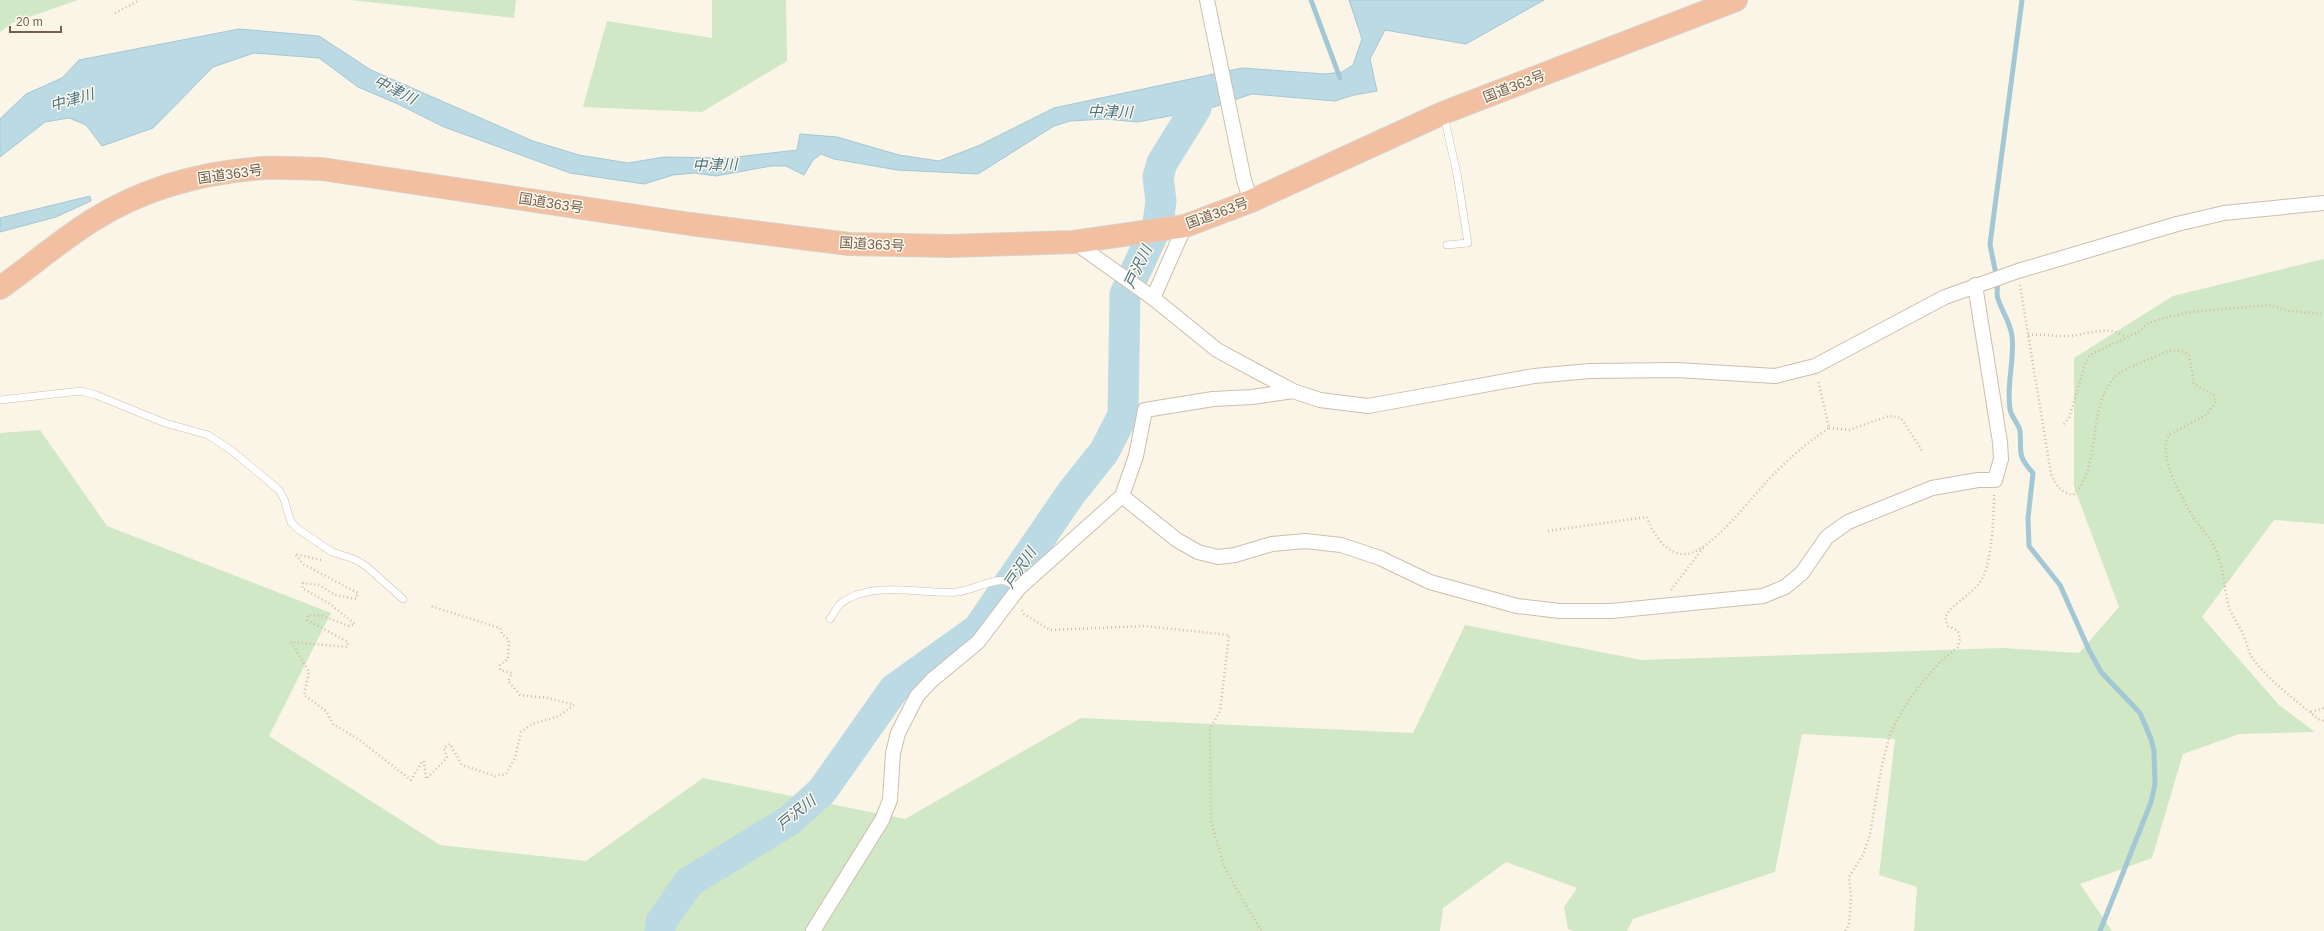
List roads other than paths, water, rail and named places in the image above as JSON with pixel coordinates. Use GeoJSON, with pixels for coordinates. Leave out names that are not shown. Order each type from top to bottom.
{"type":"FeatureCollection","features":[{"type":"Feature","properties":{"kind":"highway","name":"国道363号"},"geometry":{"type":"LineString","coordinates":[[0,288],[93,220],[123,203],[156,190],[191,180],[224,172],[265,168],[322,169],[690,224],[849,244],[950,246],[1074,242],[1185,226],[1251,201],[1443,113],[1736,0]]}},
{"type":"Feature","properties":{"kind":"street"},"geometry":{"type":"LineString","coordinates":[[1208,2],[1244,180],[1251,201]]}},
{"type":"Feature","properties":{"kind":"street"},"geometry":{"type":"LineString","coordinates":[[1074,242],[1154,298],[1217,350],[1293,391],[1320,400],[1368,406],[1534,376],[1583,372],[1676,370],[1775,376],[1815,366],[1945,297],[2018,271],[2177,224],[2224,213],[2324,203]]}},
{"type":"Feature","properties":{"kind":"street"},"geometry":{"type":"LineString","coordinates":[[1154,298],[1185,226]]}},
{"type":"Feature","properties":{"kind":"street"},"geometry":{"type":"LineString","coordinates":[[1122,496],[1177,540],[1198,552],[1218,557],[1235,555],[1272,544],[1305,541],[1341,545],[1380,558],[1430,582],[1518,606],[1568,611],[1611,611],[1665,607],[1763,596],[1785,587],[1802,573],[1827,537],[1848,522],[1932,488],[1978,480],[1995,480],[2001,459],[2000,442],[1975,286]]}},
{"type":"Feature","properties":{"kind":"street"},"geometry":{"type":"LineString","coordinates":[[813,931],[882,820],[891,794],[893,753],[910,708],[917,696],[932,680],[978,642],[1019,588],[1122,496],[1136,456],[1145,410],[1213,399],[1252,397],[1293,391]]}},
{"type":"Feature","properties":{"kind":"lane"},"geometry":{"type":"LineString","coordinates":[[1443,113],[1458,174],[1468,243],[1447,245]]}},
{"type":"Feature","properties":{"kind":"lane"},"geometry":{"type":"LineString","coordinates":[[0,400],[82,391],[165,422],[208,435],[231,450],[279,490],[284,499],[291,522],[322,545],[366,566],[403,599]]}},
{"type":"Feature","properties":{"kind":"lane"},"geometry":{"type":"LineString","coordinates":[[830,619],[839,605],[851,598],[879,591],[903,589],[957,592],[969,590],[995,581],[1004,581],[1019,588]]}},
{"type":"Feature","properties":{"kind":"water","name":"中津川"},"geometry":{"type":"Polygon","coordinates":[[[1349,0],[1544,0],[1466,44],[1385,30],[1370,59],[1377,91],[1354,95],[1335,101],[1252,94],[1208,109],[1137,122],[1106,119],[1070,121],[1054,126],[978,174],[897,170],[834,159],[821,154],[813,160],[804,175],[786,166],[771,166],[716,176],[694,173],[673,175],[644,184],[570,173],[444,127],[398,104],[358,87],[319,58],[254,53],[213,67],[153,128],[102,146],[86,125],[69,118],[45,122],[0,157],[0,119],[26,94],[62,78],[79,60],[239,29],[319,36],[371,70],[533,141],[579,155],[628,163],[664,157],[728,158],[797,150],[800,134],[837,137],[899,155],[939,161],[980,145],[1054,108],[1242,68],[1325,74],[1342,72],[1353,65],[1362,39],[1349,0]]]}},
{"type":"Feature","properties":{"kind":"water"},"geometry":{"type":"Polygon","coordinates":[[[90,196],[91,201],[56,217],[0,232],[0,218],[90,196]]]}},
{"type":"Feature","properties":{"kind":"waterway"},"geometry":{"type":"LineString","coordinates":[[1311,0],[1340,78]]}},
{"type":"Feature","properties":{"kind":"waterway"},"geometry":{"type":"LineString","coordinates":[[2022,0],[1990,244],[1997,285],[1997,297],[2010,326],[2012,336],[2013,345],[2009,390],[2010,409],[2020,431],[2022,457],[2033,473],[2028,518],[2029,546],[2060,585],[2089,650],[2101,672],[2140,713],[2151,739],[2154,751],[2155,784],[2151,802],[2100,931]]}},
{"type":"Feature","properties":{"kind":"waterway","name":"戸沢川"},"geometry":{"type":"LineString","coordinates":[[660,931],[661,922],[689,882],[790,820],[822,791],[894,689],[978,629],[1072,492],[1104,452],[1123,415],[1125,294],[1158,223],[1161,201],[1158,177],[1162,163],[1196,108],[1198,97]]}}]}
